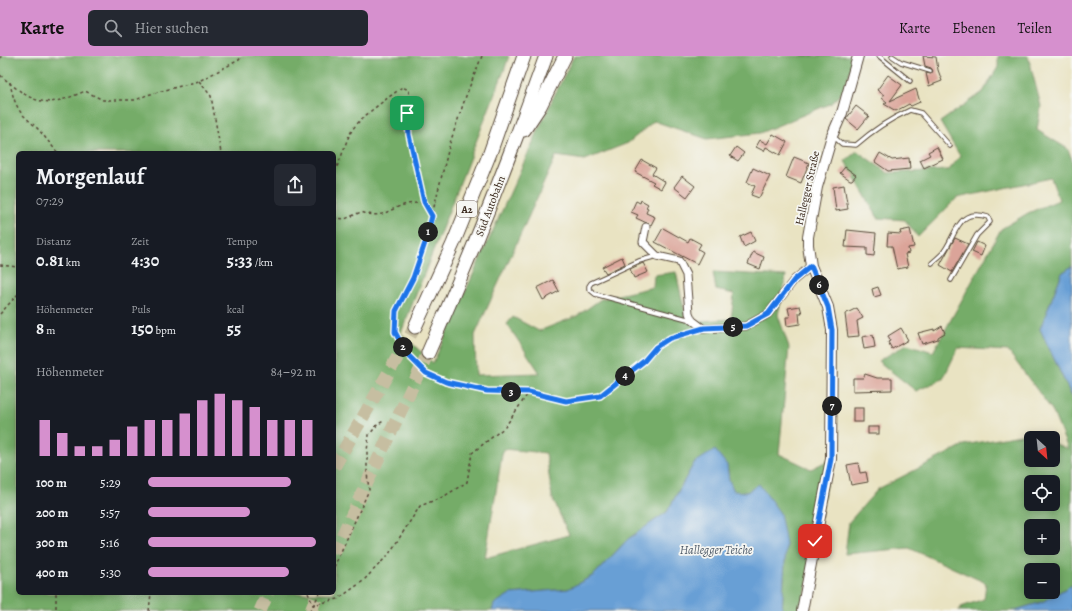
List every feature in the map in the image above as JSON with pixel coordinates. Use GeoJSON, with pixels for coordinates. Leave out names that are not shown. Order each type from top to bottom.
{"type":"FeatureCollection","features":[{"type":"Feature","properties":{"kind":"highway","name":"Süd Autobahn"},"geometry":{"type":"LineString","coordinates":[[415,327],[456,237],[490,153],[524,56]]}},
{"type":"Feature","properties":{"kind":"highway","name":"Süd Autobahn"},"geometry":{"type":"LineString","coordinates":[[428,353],[472,252],[546,56]]}},
{"type":"Feature","properties":{"kind":"highway"},"geometry":{"type":"LineString","coordinates":[[513,146],[540,106],[565,56]]}},
{"type":"Feature","properties":{"kind":"main road","name":"Hallegger Straße"},"geometry":{"type":"LineString","coordinates":[[802,611],[831,459],[831,322],[828,307],[811,266],[808,245],[808,230],[817,187],[832,136],[842,113],[858,56]]}},
{"type":"Feature","properties":{"kind":"street"},"geometry":{"type":"LineString","coordinates":[[646,227],[643,242],[657,256],[679,261],[686,275],[689,313],[692,320],[704,328],[746,326],[768,314],[794,280],[811,266]]}},
{"type":"Feature","properties":{"kind":"lane"},"geometry":{"type":"LineString","coordinates":[[879,56],[910,81]]}},
{"type":"Feature","properties":{"kind":"lane"},"geometry":{"type":"LineString","coordinates":[[892,56],[901,62],[930,71]]}},
{"type":"Feature","properties":{"kind":"lane"},"geometry":{"type":"LineString","coordinates":[[832,136],[842,144],[856,145],[870,132],[910,110],[921,113],[950,146]]}},
{"type":"Feature","properties":{"kind":"lane"},"geometry":{"type":"LineString","coordinates":[[932,263],[942,254],[958,225],[966,217],[979,214],[988,217],[990,222],[977,235],[951,280]]}},
{"type":"Feature","properties":{"kind":"lane"},"geometry":{"type":"LineString","coordinates":[[657,256],[639,261],[591,283],[589,289],[595,294],[692,320]]}},
{"type":"Feature","properties":{"kind":"path"},"geometry":{"type":"LineString","coordinates":[[0,74],[25,95],[40,102],[60,102],[85,91],[103,100],[136,100],[147,95],[199,81],[240,60],[242,56]]}},
{"type":"Feature","properties":{"kind":"path"},"geometry":{"type":"LineString","coordinates":[[482,56],[467,92],[455,129],[425,243],[413,278],[396,311],[395,332],[407,354],[426,373],[446,382],[487,391],[529,392],[566,401],[600,396],[644,361],[656,347],[670,338],[704,328]]}},
{"type":"Feature","properties":{"kind":"path"},"geometry":{"type":"LineString","coordinates":[[199,81],[211,96],[221,151]]}},
{"type":"Feature","properties":{"kind":"path"},"geometry":{"type":"LineString","coordinates":[[10,82],[16,104],[22,114],[39,130],[56,151]]}},
{"type":"Feature","properties":{"kind":"path"},"geometry":{"type":"LineString","coordinates":[[336,169],[352,131],[362,119],[402,87],[409,90],[407,113],[409,135],[424,202],[432,216]]}},
{"type":"Feature","properties":{"kind":"path"},"geometry":{"type":"LineString","coordinates":[[336,218],[345,219],[361,212],[380,215],[408,204],[424,202]]}},
{"type":"Feature","properties":{"kind":"path"},"geometry":{"type":"LineString","coordinates":[[0,265],[16,267]]}},
{"type":"Feature","properties":{"kind":"path"},"geometry":{"type":"LineString","coordinates":[[0,314],[16,296]]}},
{"type":"Feature","properties":{"kind":"path"},"geometry":{"type":"LineString","coordinates":[[313,605],[338,599],[363,581],[389,554],[420,506],[443,497],[467,482],[472,452],[505,427],[529,392]]}},
{"type":"Feature","properties":{"kind":"path"},"geometry":{"type":"LineString","coordinates":[[336,563],[369,490],[367,451],[369,436],[378,424],[384,421]]}},
{"type":"Feature","properties":{"kind":"path"},"geometry":{"type":"LineString","coordinates":[[56,595],[56,611]]}},
{"type":"Feature","properties":{"kind":"path"},"geometry":{"type":"LineString","coordinates":[[149,611],[151,595]]}},
{"type":"Feature","properties":{"kind":"path"},"geometry":{"type":"LineString","coordinates":[[309,595],[313,605]]}},
{"type":"Feature","properties":{"kind":"path"},"geometry":{"type":"LineString","coordinates":[[310,611],[319,595]]}},
{"type":"Feature","properties":{"kind":"green space"},"geometry":{"type":"Polygon","coordinates":[[[0,56],[509,56],[401,333],[433,363],[553,98],[574,56],[854,56],[844,90],[832,103],[760,133],[707,139],[654,121],[628,143],[585,160],[556,156],[475,335],[476,375],[540,373],[507,324],[513,317],[539,331],[577,316],[601,299],[653,287],[654,275],[676,272],[687,322],[731,319],[734,294],[716,290],[713,272],[786,276],[778,315],[789,347],[779,454],[811,469],[831,459],[802,611],[782,611],[786,544],[747,492],[734,492],[729,480],[727,465],[694,463],[667,512],[628,539],[594,575],[568,589],[510,594],[495,604],[492,611],[0,611],[0,56]],[[503,449],[485,558],[569,535],[552,497],[546,453],[503,449]]]}},
{"type":"Feature","properties":{"kind":"green space"},"geometry":{"type":"Polygon","coordinates":[[[998,56],[1028,56],[1041,106],[1037,130],[1068,149],[1072,160],[1072,266],[1062,273],[1040,329],[1072,397],[1072,585],[1060,592],[1060,563],[1024,563],[1024,599],[1047,599],[1012,611],[959,611],[961,607],[984,599],[986,583],[909,548],[845,554],[849,522],[878,489],[964,445],[1024,434],[1024,467],[1060,467],[1060,446],[1068,449],[1052,410],[1008,351],[958,348],[943,379],[916,391],[878,361],[907,344],[933,352],[1001,229],[1028,213],[1059,200],[1051,178],[957,198],[918,237],[905,220],[878,218],[845,161],[857,151],[888,173],[949,170],[960,156],[940,122],[983,92],[998,67],[998,56]]]}},
{"type":"Feature","properties":{"kind":"water"},"geometry":{"type":"Polygon","coordinates":[[[1072,266],[1072,397],[1040,329],[1062,273],[1072,266]]]}},
{"type":"Feature","properties":{"kind":"water","name":"Hallegger Teiche"},"geometry":{"type":"Polygon","coordinates":[[[715,450],[727,465],[729,480],[734,491],[747,492],[759,484],[780,513],[786,544],[782,611],[492,611],[494,604],[510,594],[568,589],[594,575],[628,539],[667,512],[694,463],[715,450]]]}},
{"type":"Feature","properties":{"kind":"water"},"geometry":{"type":"Polygon","coordinates":[[[1072,585],[1072,611],[1012,611],[1047,599],[1060,599],[1060,592],[1072,585]]]}},
{"type":"Feature","properties":{"kind":"building"},"geometry":{"type":"Polygon","coordinates":[[[923,56],[936,57],[938,70],[942,81],[929,86],[926,73],[931,74],[933,71],[931,68],[925,66],[923,56]]]}},
{"type":"Feature","properties":{"kind":"building"},"geometry":{"type":"Polygon","coordinates":[[[888,75],[902,85],[890,101],[916,89],[920,102],[911,106],[909,104],[896,111],[884,104],[887,102],[882,98],[884,95],[877,90],[888,75]]]}},
{"type":"Feature","properties":{"kind":"building"},"geometry":{"type":"Polygon","coordinates":[[[856,106],[869,116],[858,129],[846,119],[856,106]]]}},
{"type":"Feature","properties":{"kind":"building"},"geometry":{"type":"Polygon","coordinates":[[[773,134],[787,142],[780,155],[766,147],[764,151],[756,147],[760,140],[767,144],[773,134]]]}},
{"type":"Feature","properties":{"kind":"building"},"geometry":{"type":"Polygon","coordinates":[[[736,147],[744,153],[738,161],[730,156],[736,147]]]}},
{"type":"Feature","properties":{"kind":"building"},"geometry":{"type":"Polygon","coordinates":[[[937,147],[943,159],[924,168],[920,160],[930,155],[928,152],[937,147]]]}},
{"type":"Feature","properties":{"kind":"building"},"geometry":{"type":"Polygon","coordinates":[[[880,153],[892,160],[909,158],[910,169],[888,171],[875,162],[880,153]]]}},
{"type":"Feature","properties":{"kind":"building"},"geometry":{"type":"Polygon","coordinates":[[[794,157],[809,163],[801,183],[786,177],[794,157]]]}},
{"type":"Feature","properties":{"kind":"building"},"geometry":{"type":"Polygon","coordinates":[[[642,160],[656,168],[652,174],[665,182],[661,189],[652,184],[654,182],[635,172],[642,160]]]}},
{"type":"Feature","properties":{"kind":"building"},"geometry":{"type":"Polygon","coordinates":[[[845,167],[856,175],[852,180],[840,173],[845,167]]]}},
{"type":"Feature","properties":{"kind":"building"},"geometry":{"type":"Polygon","coordinates":[[[753,168],[770,176],[759,198],[751,195],[755,186],[747,182],[753,168]]]}},
{"type":"Feature","properties":{"kind":"building"},"geometry":{"type":"Polygon","coordinates":[[[682,176],[695,186],[687,197],[674,187],[682,176]]]}},
{"type":"Feature","properties":{"kind":"building"},"geometry":{"type":"Polygon","coordinates":[[[844,185],[848,209],[836,211],[833,187],[844,185]]]}},
{"type":"Feature","properties":{"kind":"building"},"geometry":{"type":"Polygon","coordinates":[[[641,200],[648,204],[646,207],[648,208],[646,213],[655,217],[651,225],[636,218],[638,215],[631,212],[636,201],[640,203],[641,200]]]}},
{"type":"Feature","properties":{"kind":"building"},"geometry":{"type":"Polygon","coordinates":[[[663,228],[688,242],[690,238],[701,244],[698,249],[703,252],[697,264],[655,242],[663,228]]]}},
{"type":"Feature","properties":{"kind":"building"},"geometry":{"type":"Polygon","coordinates":[[[910,229],[914,247],[908,248],[909,253],[905,254],[908,267],[897,269],[892,246],[887,246],[888,233],[901,234],[900,231],[910,229]]]}},
{"type":"Feature","properties":{"kind":"building"},"geometry":{"type":"Polygon","coordinates":[[[847,230],[876,233],[874,256],[867,255],[867,248],[845,247],[847,230]]]}},
{"type":"Feature","properties":{"kind":"building"},"geometry":{"type":"Polygon","coordinates":[[[751,232],[755,241],[744,247],[740,237],[751,232]]]}},
{"type":"Feature","properties":{"kind":"building"},"geometry":{"type":"Polygon","coordinates":[[[955,238],[968,244],[952,272],[940,265],[955,238]]]}},
{"type":"Feature","properties":{"kind":"building"},"geometry":{"type":"Polygon","coordinates":[[[977,242],[985,246],[981,256],[972,252],[977,242]]]}},
{"type":"Feature","properties":{"kind":"building"},"geometry":{"type":"Polygon","coordinates":[[[753,252],[764,257],[760,269],[748,264],[753,252]]]}},
{"type":"Feature","properties":{"kind":"building"},"geometry":{"type":"Polygon","coordinates":[[[622,257],[625,264],[606,273],[602,267],[622,257]]]}},
{"type":"Feature","properties":{"kind":"building"},"geometry":{"type":"Polygon","coordinates":[[[643,263],[648,272],[634,278],[630,269],[643,263]]]}},
{"type":"Feature","properties":{"kind":"building"},"geometry":{"type":"Polygon","coordinates":[[[553,280],[559,291],[543,300],[537,288],[553,280]]]}},
{"type":"Feature","properties":{"kind":"building"},"geometry":{"type":"Polygon","coordinates":[[[878,287],[881,295],[874,297],[872,289],[878,287]]]}},
{"type":"Feature","properties":{"kind":"building"},"geometry":{"type":"Polygon","coordinates":[[[800,306],[802,313],[799,313],[800,324],[787,326],[786,317],[790,317],[788,308],[800,306]]]}},
{"type":"Feature","properties":{"kind":"building"},"geometry":{"type":"Polygon","coordinates":[[[857,308],[863,318],[857,321],[859,336],[848,337],[845,314],[857,308]]]}},
{"type":"Feature","properties":{"kind":"building"},"geometry":{"type":"Polygon","coordinates":[[[942,326],[945,333],[938,337],[938,339],[922,344],[918,333],[934,329],[934,331],[942,326]]]}},
{"type":"Feature","properties":{"kind":"building"},"geometry":{"type":"Polygon","coordinates":[[[901,328],[908,340],[892,349],[888,342],[890,341],[888,336],[901,328]]]}},
{"type":"Feature","properties":{"kind":"building"},"geometry":{"type":"Polygon","coordinates":[[[873,335],[875,347],[864,349],[862,337],[873,335]]]}},
{"type":"Feature","properties":{"kind":"building"},"geometry":{"type":"Polygon","coordinates":[[[865,374],[877,378],[892,378],[892,390],[853,391],[853,378],[863,378],[865,374]]]}},
{"type":"Feature","properties":{"kind":"building"},"geometry":{"type":"Polygon","coordinates":[[[853,408],[863,408],[863,422],[853,422],[853,408]]]}},
{"type":"Feature","properties":{"kind":"building"},"geometry":{"type":"Polygon","coordinates":[[[868,427],[879,427],[879,434],[868,434],[868,427]]]}},
{"type":"Feature","properties":{"kind":"building"},"geometry":{"type":"Polygon","coordinates":[[[858,463],[860,473],[866,472],[868,482],[851,485],[847,465],[858,463]]]}},
{"type":"Feature","properties":{"kind":"tunnel"},"geometry":{"type":"LineString","coordinates":[[336,464],[415,327]]}},
{"type":"Feature","properties":{"kind":"tunnel"},"geometry":{"type":"LineString","coordinates":[[336,549],[428,353]]}},
{"type":"Feature","properties":{"kind":"tunnel"},"geometry":{"type":"LineString","coordinates":[[260,611],[267,595]]}},
{"type":"Feature","properties":{"kind":"tunnel"},"geometry":{"type":"LineString","coordinates":[[311,611],[317,595]]}},
{"type":"Feature","properties":{"kind":"route"},"geometry":{"type":"LineString","coordinates":[[407,113],[409,135],[424,202],[432,216],[425,243],[413,278],[396,311],[395,332],[407,354],[426,373],[446,382],[487,391],[529,392],[566,401],[600,396],[644,361],[656,347],[670,338],[704,328],[746,326],[768,314],[794,280],[811,266],[828,307],[832,330],[831,459],[815,541]]}}]}
